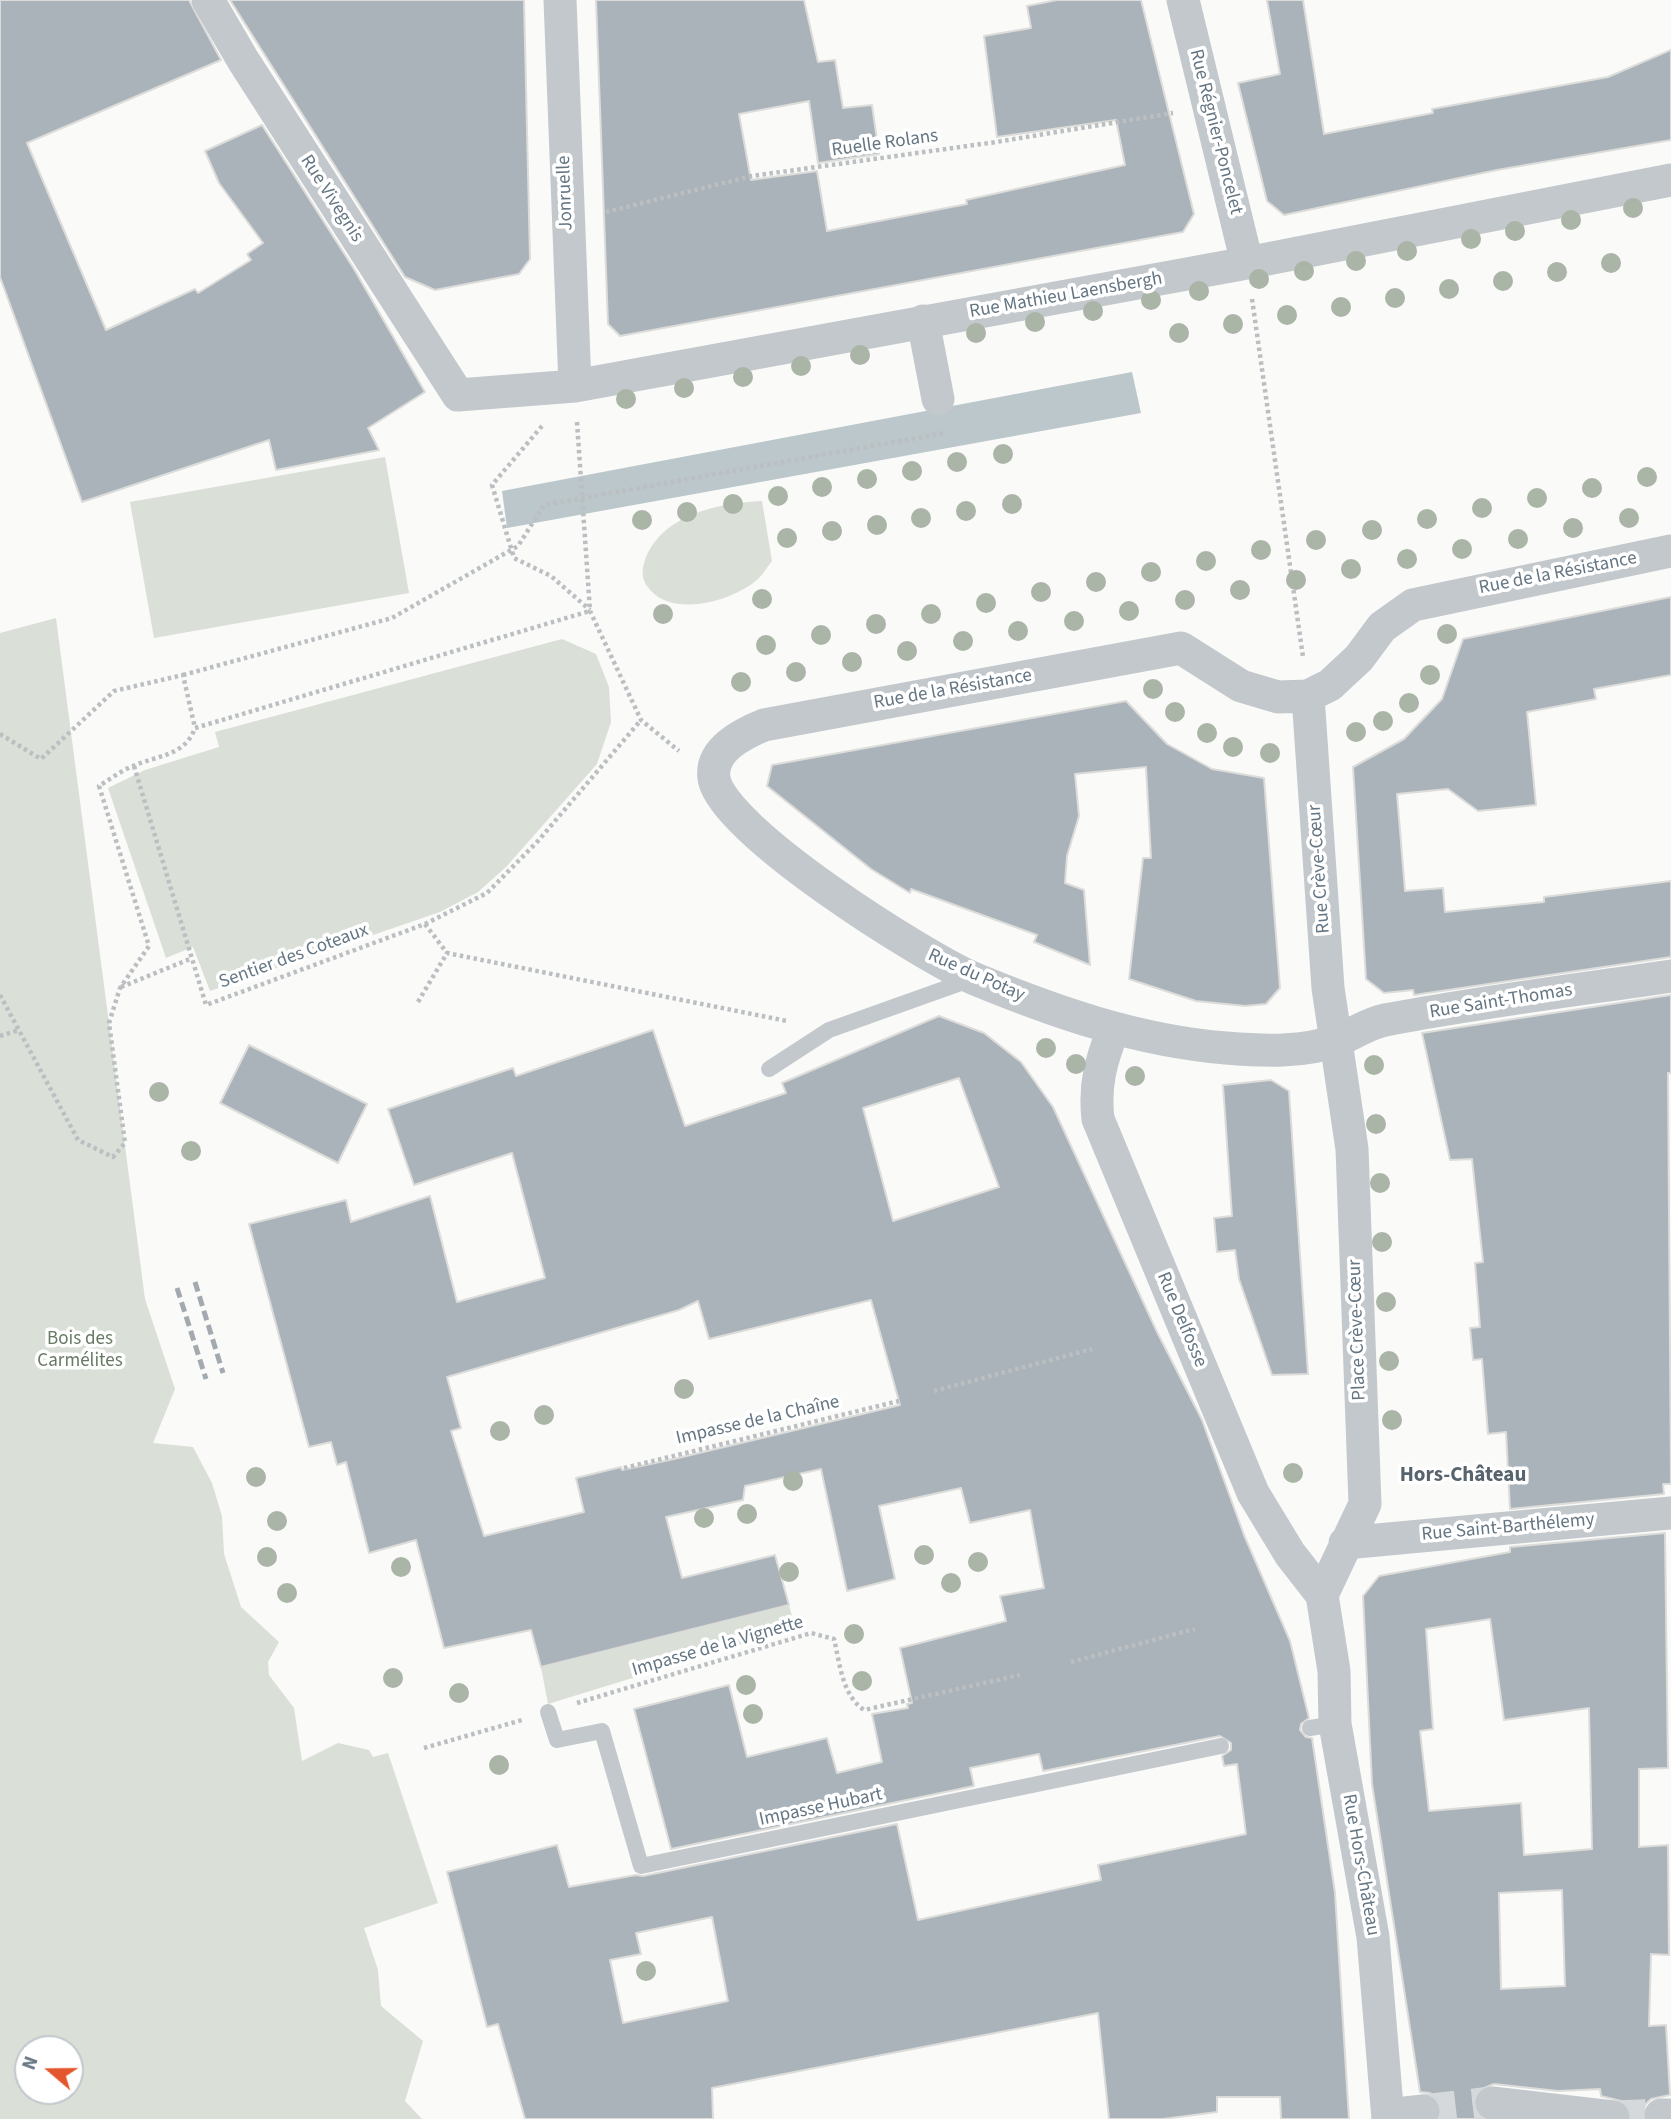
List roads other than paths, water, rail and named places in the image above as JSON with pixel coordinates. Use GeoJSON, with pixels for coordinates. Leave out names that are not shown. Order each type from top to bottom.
{"type":"FeatureCollection","features":[{"type":"Feature","properties":{"kind":"street","name":"Rue Vivegnis"},"geometry":{"type":"LineString","coordinates":[[208,0],[243,61],[458,395]]}},
{"type":"Feature","properties":{"kind":"street","name":"Jonruelle"},"geometry":{"type":"LineString","coordinates":[[560,0],[575,386]]}},
{"type":"Feature","properties":{"kind":"street","name":"Rue Régnier-Poncelet"},"geometry":{"type":"LineString","coordinates":[[1183,0],[1247,263]]}},
{"type":"Feature","properties":{"kind":"street","name":"Rue Mathieu Laensbergh"},"geometry":{"type":"LineString","coordinates":[[458,395],[575,386],[1247,263],[1671,180]]}},
{"type":"Feature","properties":{"kind":"street"},"geometry":{"type":"LineString","coordinates":[[923,321],[938,400]]}},
{"type":"Feature","properties":{"kind":"street","name":"Rue de la Résistance"},"geometry":{"type":"LineString","coordinates":[[764,724],[1181,648],[1241,686],[1278,697],[1308,696],[1330,685],[1359,658],[1382,627],[1413,605],[1671,551]]}},
{"type":"Feature","properties":{"kind":"street","name":"Rue Crève-Cœur"},"geometry":{"type":"LineString","coordinates":[[1308,696],[1328,988],[1335,1041]]}},
{"type":"Feature","properties":{"kind":"street","name":"Rue du Potay"},"geometry":{"type":"LineString","coordinates":[[764,724],[741,734],[718,757],[713,777],[721,800],[743,823],[827,888],[938,962],[1113,1030],[1224,1048],[1293,1049],[1335,1041]]}},
{"type":"Feature","properties":{"kind":"street","name":"Rue Saint-Thomas"},"geometry":{"type":"LineString","coordinates":[[1335,1041],[1381,1021],[1671,976]]}},
{"type":"Feature","properties":{"kind":"street","name":"Rue Delfosse"},"geometry":{"type":"LineString","coordinates":[[1113,1030],[1098,1068],[1095,1095],[1098,1119],[1252,1493],[1324,1603]]}},
{"type":"Feature","properties":{"kind":"street","name":"Place Crève-Cœur"},"geometry":{"type":"LineString","coordinates":[[1324,1603],[1345,1543],[1365,1504],[1352,1150],[1335,1041]]}},
{"type":"Feature","properties":{"kind":"street","name":"Rue Saint-Barthélemy"},"geometry":{"type":"LineString","coordinates":[[1345,1543],[1671,1513]]}},
{"type":"Feature","properties":{"kind":"street","name":"Rue Hors-Château"},"geometry":{"type":"LineString","coordinates":[[1324,1603],[1334,1671],[1323,1726],[1373,1937],[1388,2117]]}},
{"type":"Feature","properties":{"kind":"street"},"geometry":{"type":"LineString","coordinates":[[1492,2103],[1613,2117]]}},
{"type":"Feature","properties":{"kind":"street"},"geometry":{"type":"LineString","coordinates":[[1388,2117],[1423,2111]]}},
{"type":"Feature","properties":{"kind":"lane"},"geometry":{"type":"LineString","coordinates":[[769,1069],[829,1030],[974,978]]}},
{"type":"Feature","properties":{"kind":"lane","name":"Impasse Hubart"},"geometry":{"type":"LineString","coordinates":[[544,1713],[556,1740],[602,1731],[641,1866],[1221,1746]]}},
{"type":"Feature","properties":{"kind":"tunnel"},"geometry":{"type":"LineString","coordinates":[[1423,2111],[1492,2103]]}},
{"type":"Feature","properties":{"kind":"tunnel"},"geometry":{"type":"LineString","coordinates":[[1613,2117],[1661,2115]]}},
{"type":"Feature","properties":{"kind":"railway"},"geometry":{"type":"LineString","coordinates":[[195,1282],[223,1373]]}},
{"type":"Feature","properties":{"kind":"railway"},"geometry":{"type":"LineString","coordinates":[[177,1288],[206,1379]]}},
{"type":"Feature","properties":{"kind":"district","name":"Hors-Château"},"geometry":{"type":"Point","coordinates":[1463,1476]}},
{"type":"Feature","properties":{"kind":"park label","name":"Bois des Carmélites"},"geometry":{"type":"Point","coordinates":[80,1351]}}]}
